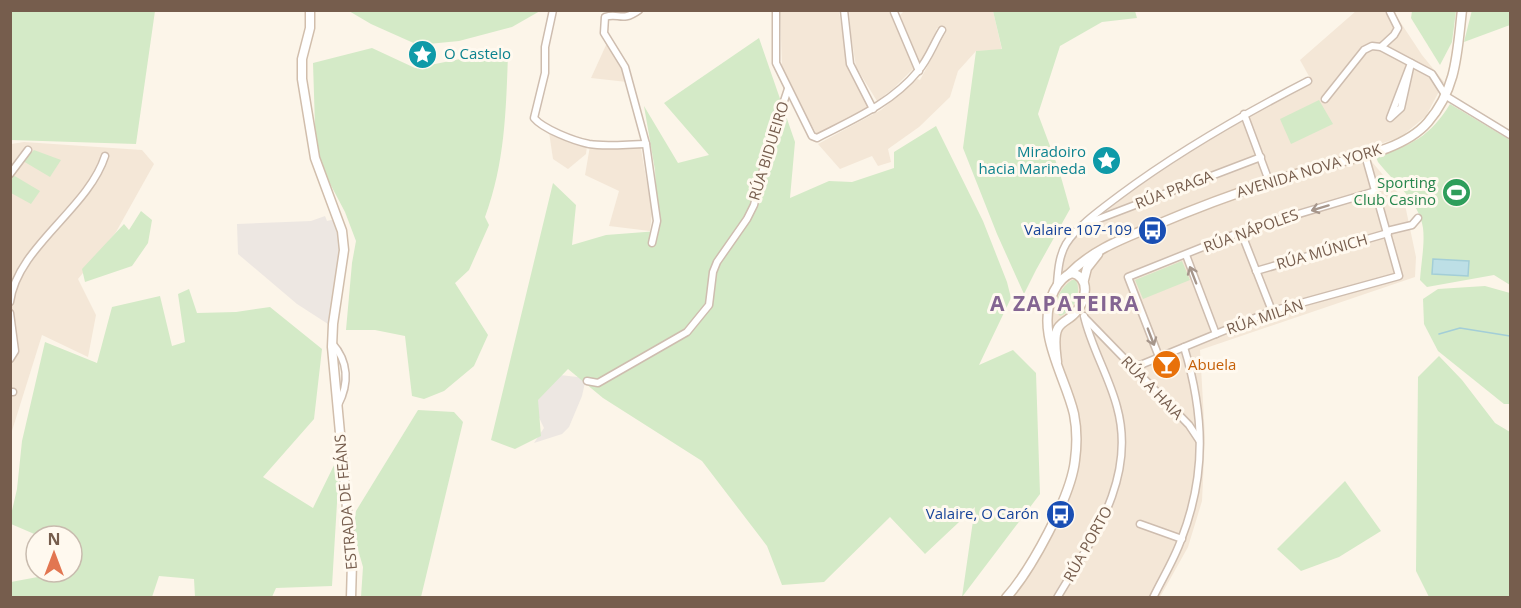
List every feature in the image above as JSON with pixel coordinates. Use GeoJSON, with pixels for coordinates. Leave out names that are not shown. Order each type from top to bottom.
{"type":"FeatureCollection","features":[{"type":"Feature","properties":{"kind":"street","name":"ESTRADA DE FEÁNS"},"geometry":{"type":"LineString","coordinates":[[310,10],[310,28],[302,59],[302,78],[315,158],[342,231],[344,250],[332,343],[352,562],[351,597]]}},
{"type":"Feature","properties":{"kind":"street"},"geometry":{"type":"LineString","coordinates":[[553,10],[545,47],[544,73],[534,118],[555,131],[590,144],[646,144]]}},
{"type":"Feature","properties":{"kind":"street"},"geometry":{"type":"LineString","coordinates":[[639,10],[632,16],[605,18],[604,33],[625,67],[646,144],[657,221],[652,243]]}},
{"type":"Feature","properties":{"kind":"street"},"geometry":{"type":"LineString","coordinates":[[776,10],[776,63],[812,136],[817,138],[873,109],[895,93],[919,71],[942,30]]}},
{"type":"Feature","properties":{"kind":"street"},"geometry":{"type":"LineString","coordinates":[[844,10],[850,64],[873,109]]}},
{"type":"Feature","properties":{"kind":"street","name":"AVENIDA NOVA YORK"},"geometry":{"type":"LineString","coordinates":[[1067,275],[1088,257],[1110,245],[1187,212],[1269,182],[1386,148],[1414,134],[1426,124],[1446,96],[1454,71],[1462,10]]}},
{"type":"Feature","properties":{"kind":"street"},"geometry":{"type":"LineString","coordinates":[[894,12],[919,71]]}},
{"type":"Feature","properties":{"kind":"street"},"geometry":{"type":"LineString","coordinates":[[1381,47],[1398,28],[1390,12]]}},
{"type":"Feature","properties":{"kind":"street"},"geometry":{"type":"LineString","coordinates":[[1325,99],[1364,50],[1372,46],[1381,47],[1432,74],[1446,96],[1510,135]]}},
{"type":"Feature","properties":{"kind":"street"},"geometry":{"type":"LineString","coordinates":[[1411,63],[1401,108],[1390,118],[1406,72],[1411,63]]}},
{"type":"Feature","properties":{"kind":"street"},"geometry":{"type":"LineString","coordinates":[[1006,597],[1021,579],[1062,501],[1072,475],[1076,453],[1076,430],[1067,392],[1048,335],[1047,318],[1050,299],[1056,286],[1066,244],[1100,210],[1161,165],[1244,114],[1308,81]]}},
{"type":"Feature","properties":{"kind":"street","name":"RÚA BIDUEIRO"},"geometry":{"type":"LineString","coordinates":[[586,381],[598,383],[687,332],[709,305],[713,272],[717,261],[747,219],[753,206],[769,146],[788,89]]}},
{"type":"Feature","properties":{"kind":"street"},"geometry":{"type":"LineString","coordinates":[[1244,114],[1269,182]]}},
{"type":"Feature","properties":{"kind":"street"},"geometry":{"type":"LineString","coordinates":[[10,174],[28,150]]}},
{"type":"Feature","properties":{"kind":"street"},"geometry":{"type":"LineString","coordinates":[[1365,155],[1388,232]]}},
{"type":"Feature","properties":{"kind":"street"},"geometry":{"type":"LineString","coordinates":[[10,302],[22,271],[35,251],[92,184],[105,156]]}},
{"type":"Feature","properties":{"kind":"street","name":"RÚA PRAGA"},"geometry":{"type":"LineString","coordinates":[[1086,223],[1261,157]]}},
{"type":"Feature","properties":{"kind":"street","name":"RÚA NÁPOLES"},"geometry":{"type":"LineString","coordinates":[[1159,357],[1128,277],[1241,232],[1376,191]]}},
{"type":"Feature","properties":{"kind":"street","name":"RÚA MÚNICH"},"geometry":{"type":"LineString","coordinates":[[1256,271],[1412,225],[1418,218]]}},
{"type":"Feature","properties":{"kind":"street"},"geometry":{"type":"LineString","coordinates":[[1241,232],[1272,311]]}},
{"type":"Feature","properties":{"kind":"street","name":"RÚA MILÁN"},"geometry":{"type":"LineString","coordinates":[[1133,368],[1272,311],[1400,276],[1388,232]]}},
{"type":"Feature","properties":{"kind":"street","name":"AVENIDA NOVA YORK"},"geometry":{"type":"LineString","coordinates":[[1084,280],[1087,268],[1095,257],[1110,245]]}},
{"type":"Feature","properties":{"kind":"street"},"geometry":{"type":"LineString","coordinates":[[1186,255],[1216,334]]}},
{"type":"Feature","properties":{"kind":"street"},"geometry":{"type":"LineString","coordinates":[[1057,362],[1056,330],[1063,322],[1080,311],[1085,291],[1084,280],[1076,274],[1067,275],[1060,272],[1059,266]]}},
{"type":"Feature","properties":{"kind":"street"},"geometry":{"type":"LineString","coordinates":[[1056,286],[1067,275]]}},
{"type":"Feature","properties":{"kind":"street"},"geometry":{"type":"LineString","coordinates":[[1049,308],[1053,318],[1063,322]]}},
{"type":"Feature","properties":{"kind":"street","name":"RÚA A HAIA"},"geometry":{"type":"LineString","coordinates":[[1080,311],[1094,325]]}},
{"type":"Feature","properties":{"kind":"street","name":"RÚA A HAIA"},"geometry":{"type":"LineString","coordinates":[[1080,311],[1189,425],[1200,440]]}},
{"type":"Feature","properties":{"kind":"street","name":"RÚA PORTO"},"geometry":{"type":"LineString","coordinates":[[1057,597],[1105,516],[1113,498],[1122,452],[1118,410],[1080,311]]}},
{"type":"Feature","properties":{"kind":"street"},"geometry":{"type":"LineString","coordinates":[[10,313],[15,351],[10,358]]}},
{"type":"Feature","properties":{"kind":"street","name":"RÚA PORTO"},"geometry":{"type":"LineString","coordinates":[[1094,325],[1096,349]]}},
{"type":"Feature","properties":{"kind":"street"},"geometry":{"type":"LineString","coordinates":[[1096,349],[1096,340],[1103,337]]}},
{"type":"Feature","properties":{"kind":"street"},"geometry":{"type":"LineString","coordinates":[[1153,597],[1182,539],[1193,502],[1200,458],[1199,415],[1195,383],[1184,346]]}},
{"type":"Feature","properties":{"kind":"street"},"geometry":{"type":"LineString","coordinates":[[1189,425],[1198,424],[1199,415]]}},
{"type":"Feature","properties":{"kind":"street"},"geometry":{"type":"LineString","coordinates":[[1140,524],[1182,539]]}},
{"type":"Feature","properties":{"kind":"shaded area"},"geometry":{"type":"Polygon","coordinates":[[[780,11],[839,11],[848,66],[867,108],[821,133],[816,133],[787,81],[782,65],[780,11]]]}},
{"type":"Feature","properties":{"kind":"shaded area"},"geometry":{"type":"Polygon","coordinates":[[[849,11],[889,11],[914,68],[877,101],[856,67],[849,11]]]}},
{"type":"Feature","properties":{"kind":"shaded area"},"geometry":{"type":"Polygon","coordinates":[[[904,11],[993,11],[1002,50],[976,51],[958,71],[950,97],[919,127],[888,149],[891,162],[878,166],[872,156],[840,169],[818,144],[881,110],[917,79],[920,80],[946,32],[937,28],[922,61],[919,61],[900,15],[904,11]]]}},
{"type":"Feature","properties":{"kind":"shaded area"},"geometry":{"type":"Polygon","coordinates":[[[1356,11],[1393,11],[1422,55],[1444,82],[1426,116],[1401,137],[1362,150],[1404,200],[1416,257],[1415,277],[1200,350],[1205,437],[1202,501],[1188,547],[1160,597],[1006,597],[1012,591],[1068,488],[1076,430],[1047,318],[1066,245],[1100,210],[1244,114],[1310,78],[1300,60],[1356,11]]]}},
{"type":"Feature","properties":{"kind":"shaded area"},"geometry":{"type":"Polygon","coordinates":[[[607,43],[622,68],[627,82],[591,78],[607,43]]]}},
{"type":"Feature","properties":{"kind":"shaded area"},"geometry":{"type":"Polygon","coordinates":[[[549,132],[587,146],[586,154],[568,169],[553,159],[549,132]]]}},
{"type":"Feature","properties":{"kind":"shaded area"},"geometry":{"type":"Polygon","coordinates":[[[24,142],[142,150],[154,164],[116,232],[78,279],[96,315],[88,357],[42,335],[11,434],[11,144],[24,142]]]}},
{"type":"Feature","properties":{"kind":"shaded area"},"geometry":{"type":"Polygon","coordinates":[[[590,146],[638,146],[641,149],[652,212],[650,231],[609,226],[619,191],[585,175],[590,146]]]}},
{"type":"Feature","properties":{"kind":"shaded area"},"geometry":{"type":"Polygon","coordinates":[[[325,216],[327,221],[335,219],[340,237],[328,324],[297,304],[238,254],[237,224],[311,221],[325,216]]]}},
{"type":"Feature","properties":{"kind":"shaded area"},"geometry":{"type":"Polygon","coordinates":[[[560,375],[586,378],[582,396],[569,427],[562,434],[534,443],[544,428],[533,405],[560,375]]]}},
{"type":"Feature","properties":{"kind":"green space"},"geometry":{"type":"Polygon","coordinates":[[[11,10],[155,11],[136,144],[11,140],[11,10]]]}},
{"type":"Feature","properties":{"kind":"green space"},"geometry":{"type":"Polygon","coordinates":[[[1472,10],[1510,11],[1510,25],[1464,42],[1472,10]]]}},
{"type":"Feature","properties":{"kind":"green space"},"geometry":{"type":"Polygon","coordinates":[[[349,11],[540,11],[512,27],[459,41],[418,45],[371,24],[349,11]]]}},
{"type":"Feature","properties":{"kind":"green space"},"geometry":{"type":"Polygon","coordinates":[[[993,11],[1135,11],[1137,18],[1102,22],[1060,46],[1038,114],[1059,170],[1070,209],[1024,294],[963,148],[976,51],[1002,49],[993,11]]]}},
{"type":"Feature","properties":{"kind":"green space"},"geometry":{"type":"Polygon","coordinates":[[[1412,11],[1456,11],[1452,42],[1440,65],[1411,18],[1412,11]]]}},
{"type":"Feature","properties":{"kind":"green space"},"geometry":{"type":"Polygon","coordinates":[[[759,38],[795,142],[790,198],[829,181],[852,182],[894,168],[894,152],[936,126],[983,221],[1007,282],[1011,298],[979,365],[1013,350],[1036,373],[1040,494],[962,597],[975,507],[925,554],[890,517],[824,582],[782,585],[767,546],[702,461],[603,398],[568,369],[538,400],[541,436],[515,449],[491,440],[553,183],[576,205],[572,245],[606,235],[658,231],[655,170],[644,106],[678,163],[709,155],[664,103],[759,38]]]}},
{"type":"Feature","properties":{"kind":"green space"},"geometry":{"type":"Polygon","coordinates":[[[372,48],[415,68],[490,53],[508,54],[501,157],[485,217],[489,225],[469,270],[455,283],[488,335],[474,366],[444,391],[424,399],[412,396],[405,336],[375,330],[346,330],[356,241],[345,212],[316,157],[313,63],[372,48]]]}},
{"type":"Feature","properties":{"kind":"green space"},"geometry":{"type":"Polygon","coordinates":[[[1319,100],[1333,124],[1291,144],[1280,119],[1319,100]]]}},
{"type":"Feature","properties":{"kind":"green space","name":"Sporting Club Casino"},"geometry":{"type":"Polygon","coordinates":[[[1450,104],[1510,140],[1510,285],[1494,275],[1427,287],[1420,280],[1424,240],[1421,218],[1405,192],[1376,157],[1410,144],[1419,138],[1435,125],[1450,104]]]}},
{"type":"Feature","properties":{"kind":"green space"},"geometry":{"type":"Polygon","coordinates":[[[34,150],[61,160],[50,177],[23,161],[34,150]]]}},
{"type":"Feature","properties":{"kind":"green space"},"geometry":{"type":"Polygon","coordinates":[[[13,175],[40,191],[31,204],[11,193],[13,175]]]}},
{"type":"Feature","properties":{"kind":"green space"},"geometry":{"type":"Polygon","coordinates":[[[141,211],[152,220],[148,243],[132,266],[85,282],[82,269],[124,224],[129,230],[141,211]]]}},
{"type":"Feature","properties":{"kind":"green space"},"geometry":{"type":"Polygon","coordinates":[[[1182,261],[1190,280],[1143,299],[1135,280],[1182,261]]]}},
{"type":"Feature","properties":{"kind":"green space"},"geometry":{"type":"Polygon","coordinates":[[[1076,280],[1078,285],[1076,301],[1065,314],[1060,316],[1056,312],[1058,298],[1064,286],[1076,280]]]}},
{"type":"Feature","properties":{"kind":"green space"},"geometry":{"type":"Polygon","coordinates":[[[1485,286],[1510,293],[1510,404],[1504,404],[1438,351],[1424,324],[1423,299],[1438,289],[1485,286]]]}},
{"type":"Feature","properties":{"kind":"green space"},"geometry":{"type":"Polygon","coordinates":[[[189,289],[197,313],[236,312],[270,307],[322,349],[314,419],[263,477],[313,508],[340,453],[332,586],[276,588],[272,597],[195,597],[194,579],[159,576],[152,597],[11,598],[11,582],[24,580],[24,584],[84,584],[84,524],[24,524],[24,530],[11,524],[22,441],[45,342],[97,363],[112,307],[160,296],[172,346],[185,342],[178,294],[189,289]]]}},
{"type":"Feature","properties":{"kind":"green space"},"geometry":{"type":"Polygon","coordinates":[[[1439,356],[1462,380],[1495,423],[1510,432],[1510,597],[1429,597],[1416,571],[1418,377],[1439,356]]]}},
{"type":"Feature","properties":{"kind":"green space"},"geometry":{"type":"Polygon","coordinates":[[[418,410],[454,412],[463,422],[421,597],[361,597],[363,567],[353,532],[356,511],[418,410]]]}},
{"type":"Feature","properties":{"kind":"green space"},"geometry":{"type":"Polygon","coordinates":[[[1345,481],[1381,531],[1339,557],[1301,571],[1277,549],[1345,481]]]}},
{"type":"Feature","properties":{"kind":"water"},"geometry":{"type":"Polygon","coordinates":[[[1433,259],[1469,261],[1468,276],[1432,274],[1433,259]]]}},
{"type":"Feature","properties":{"kind":"waterway"},"geometry":{"type":"LineString","coordinates":[[1439,334],[1460,328],[1510,336]]}},
{"type":"Feature","properties":{"kind":"place","name":"O Castelo"},"geometry":{"type":"Point","coordinates":[423,54]}},
{"type":"Feature","properties":{"kind":"place","name":"Miradoiro hacia Marineda"},"geometry":{"type":"Point","coordinates":[1107,161]}},
{"type":"Feature","properties":{"kind":"place","name":"Sporting Club Casino"},"geometry":{"type":"Point","coordinates":[1457,192]}},
{"type":"Feature","properties":{"kind":"place","name":"Valaire 107-109"},"geometry":{"type":"Point","coordinates":[1153,230]}},
{"type":"Feature","properties":{"kind":"place","name":"Abuela"},"geometry":{"type":"Point","coordinates":[1167,365]}},
{"type":"Feature","properties":{"kind":"place","name":"Valaire, O Carón"},"geometry":{"type":"Point","coordinates":[1060,514]}},
{"type":"Feature","properties":{"kind":"district","name":"A ZAPATEIRA"},"geometry":{"type":"Point","coordinates":[1065,304]}}]}
